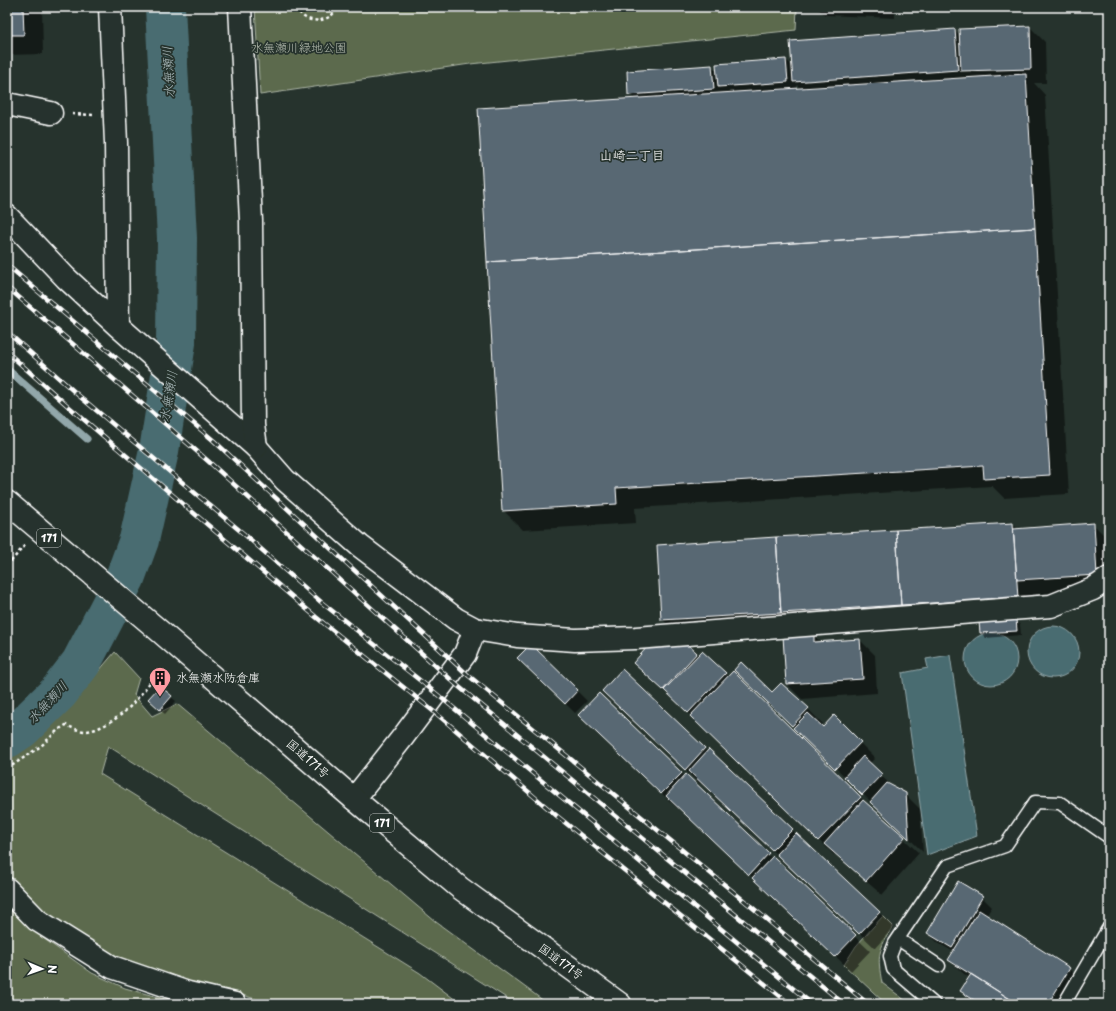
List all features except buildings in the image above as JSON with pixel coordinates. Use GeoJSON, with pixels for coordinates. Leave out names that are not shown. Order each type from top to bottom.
{"type":"FeatureCollection","features":[{"type":"Feature","properties":{"kind":"main road"},"geometry":{"type":"LineString","coordinates":[[110,7],[115,116],[118,326]]}},
{"type":"Feature","properties":{"kind":"main road"},"geometry":{"type":"LineString","coordinates":[[240,7],[251,221],[254,425],[256,447]]}},
{"type":"Feature","properties":{"kind":"main road"},"geometry":{"type":"LineString","coordinates":[[7,104],[51,112]]}},
{"type":"Feature","properties":{"kind":"main road"},"geometry":{"type":"LineString","coordinates":[[7,216],[66,278],[118,326],[256,447],[284,480],[360,546],[451,615],[475,629],[517,636],[575,640],[636,638],[1052,606],[1094,589],[1109,578]]}},
{"type":"Feature","properties":{"kind":"main road","name":"国道171号"},"geometry":{"type":"LineString","coordinates":[[7,502],[460,888],[620,1004]]}},
{"type":"Feature","properties":{"kind":"main road"},"geometry":{"type":"LineString","coordinates":[[354,799],[403,737],[465,654],[475,629]]}},
{"type":"Feature","properties":{"kind":"main road"},"geometry":{"type":"LineString","coordinates":[[7,889],[37,920],[112,967],[188,993],[235,1004]]}},
{"type":"Feature","properties":{"kind":"lane"},"geometry":{"type":"LineString","coordinates":[[934,1004],[892,969],[890,956],[898,939],[947,866],[1005,846],[1035,802],[1060,803],[1109,837]]}},
{"type":"Feature","properties":{"kind":"lane"},"geometry":{"type":"LineString","coordinates":[[1064,1004],[1109,927]]}},
{"type":"Feature","properties":{"kind":"lane"},"geometry":{"type":"LineString","coordinates":[[898,939],[939,966]]}},
{"type":"Feature","properties":{"kind":"path"},"geometry":{"type":"LineString","coordinates":[[296,7],[304,17],[316,21],[327,18],[336,10],[337,7]]}},
{"type":"Feature","properties":{"kind":"path"},"geometry":{"type":"LineString","coordinates":[[51,112],[115,116]]}},
{"type":"Feature","properties":{"kind":"path"},"geometry":{"type":"LineString","coordinates":[[7,566],[38,528]]}},
{"type":"Feature","properties":{"kind":"path"},"geometry":{"type":"LineString","coordinates":[[7,769],[41,746],[58,730],[66,725],[85,731],[97,729],[122,714],[134,703],[152,680]]}},
{"type":"Feature","properties":{"kind":"green space","name":"水無瀬川緑地公園"},"geometry":{"type":"Polygon","coordinates":[[[255,7],[797,7],[796,30],[470,64],[260,95],[255,7]]]}},
{"type":"Feature","properties":{"kind":"green space"},"geometry":{"type":"Polygon","coordinates":[[[115,652],[139,678],[134,695],[152,716],[177,704],[436,922],[548,1004],[516,1004],[108,746],[100,774],[420,973],[461,1004],[272,1004],[239,994],[186,986],[126,966],[66,932],[7,874],[7,758],[38,737],[52,724],[115,652]]]}},
{"type":"Feature","properties":{"kind":"green space"},"geometry":{"type":"Polygon","coordinates":[[[7,906],[40,936],[92,973],[125,988],[183,1004],[7,1004],[7,906]]]}},
{"type":"Feature","properties":{"kind":"green space"},"geometry":{"type":"Polygon","coordinates":[[[883,916],[893,926],[884,941],[880,953],[879,959],[882,983],[910,1004],[886,1004],[844,965],[856,946],[883,916]]]}},
{"type":"Feature","properties":{"kind":"water"},"geometry":{"type":"Polygon","coordinates":[[[1053,626],[1063,628],[1071,634],[1077,642],[1079,652],[1077,662],[1071,670],[1063,676],[1053,678],[1043,676],[1035,670],[1029,662],[1027,652],[1029,642],[1035,634],[1043,628],[1053,626]]]}},
{"type":"Feature","properties":{"kind":"water"},"geometry":{"type":"Polygon","coordinates":[[[991,633],[1001,635],[1009,641],[1015,649],[1017,659],[1015,669],[1009,677],[1001,683],[991,685],[981,683],[973,677],[967,669],[965,659],[967,649],[973,641],[981,635],[991,633]]]}},
{"type":"Feature","properties":{"kind":"water"},"geometry":{"type":"Polygon","coordinates":[[[950,655],[977,836],[927,855],[902,673],[928,668],[926,659],[950,655]]]}},
{"type":"Feature","properties":{"kind":"waterway","name":"水無瀬川"},"geometry":{"type":"LineString","coordinates":[[7,738],[22,728],[58,693],[81,663],[125,578],[139,540],[159,451],[176,343],[177,238],[165,7]]}},
{"type":"Feature","properties":{"kind":"waterway"},"geometry":{"type":"LineString","coordinates":[[7,369],[87,439]]}},
{"type":"Feature","properties":{"kind":"railway"},"geometry":{"type":"LineString","coordinates":[[7,265],[213,440],[469,676],[868,1004]]}},
{"type":"Feature","properties":{"kind":"railway"},"geometry":{"type":"LineString","coordinates":[[7,287],[208,461],[458,686],[844,1004]]}},
{"type":"Feature","properties":{"kind":"railway"},"geometry":{"type":"LineString","coordinates":[[7,332],[78,395],[244,534],[321,602],[427,686],[812,1004]]}},
{"type":"Feature","properties":{"kind":"railway"},"geometry":{"type":"LineString","coordinates":[[7,352],[68,406],[316,617],[438,715],[557,816],[790,1004]]}},
{"type":"Feature","properties":{"kind":"place","name":"水無瀬水防倉庫"},"geometry":{"type":"Point","coordinates":[160,698]}},
{"type":"Feature","properties":{"kind":"district","name":"山崎二丁目"},"geometry":{"type":"Point","coordinates":[632,155]}}]}
